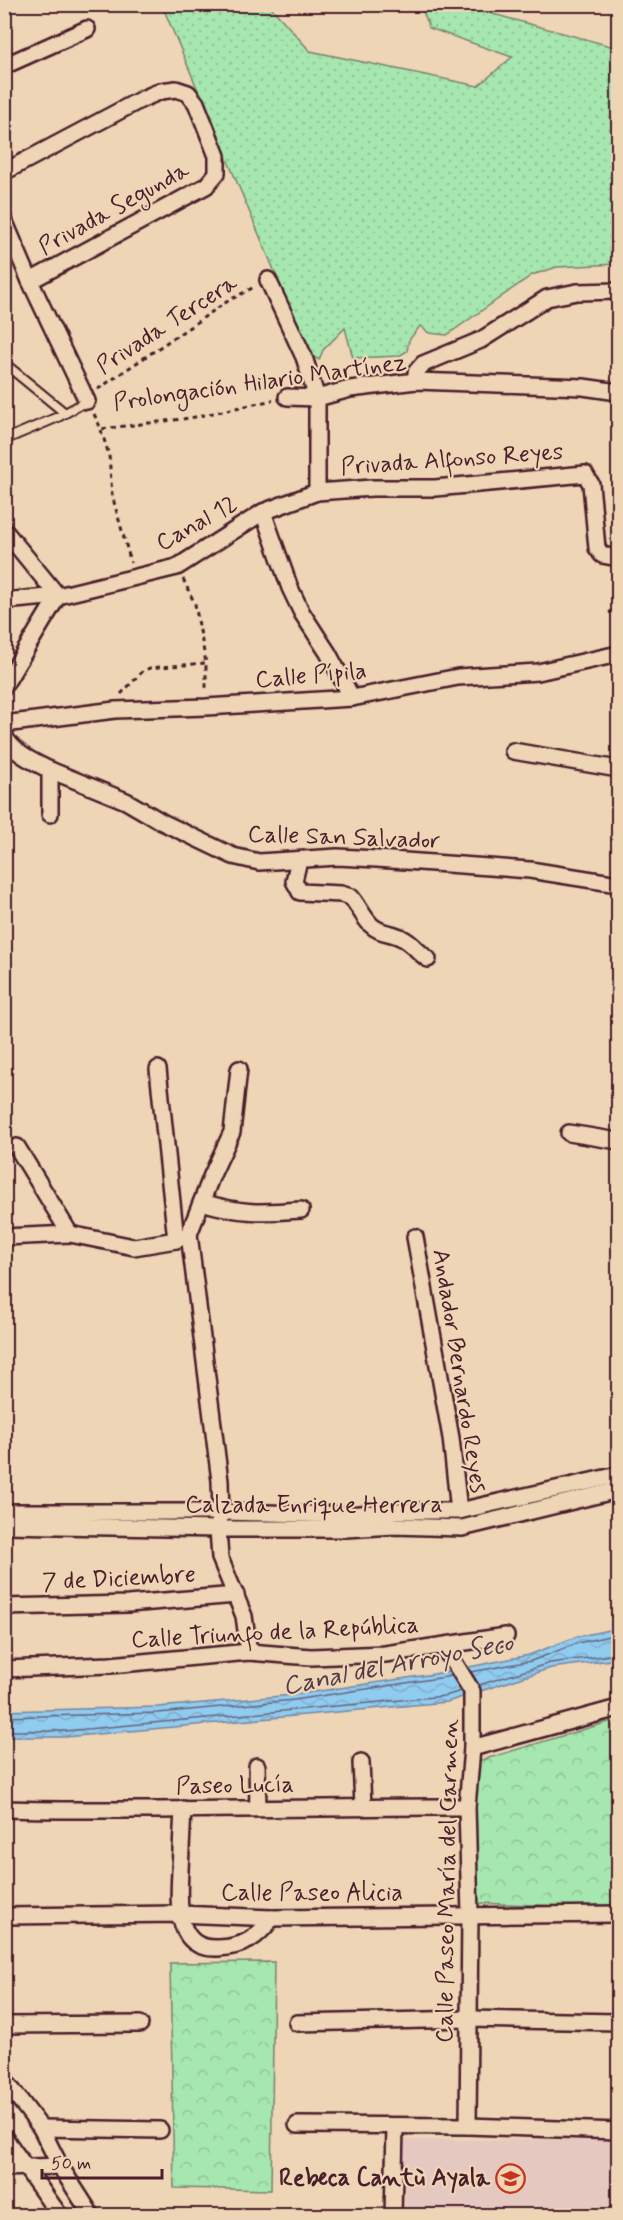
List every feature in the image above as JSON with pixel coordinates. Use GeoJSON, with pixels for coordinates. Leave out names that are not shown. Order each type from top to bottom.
{"type":"FeatureCollection","features":[{"type":"Feature","properties":{"kind":"street"},"geometry":{"type":"LineString","coordinates":[[4,66],[87,29]]}},
{"type":"Feature","properties":{"kind":"street","name":"Privada Segunda"},"geometry":{"type":"LineString","coordinates":[[4,172],[142,99],[176,88],[188,93],[196,103],[217,156],[218,173],[206,186],[30,281]]}},
{"type":"Feature","properties":{"kind":"street","name":"Prolongación Hilario Martínez"},"geometry":{"type":"LineString","coordinates":[[4,220],[87,401]]}},
{"type":"Feature","properties":{"kind":"street"},"geometry":{"type":"LineString","coordinates":[[268,280],[304,357],[317,398],[316,492]]}},
{"type":"Feature","properties":{"kind":"street"},"geometry":{"type":"LineString","coordinates":[[417,381],[416,372],[423,364],[481,340],[547,298],[577,292],[618,291]]}},
{"type":"Feature","properties":{"kind":"street","name":"Prolongación Hilario Martínez"},"geometry":{"type":"LineString","coordinates":[[287,397],[317,398],[350,389],[417,381],[583,387],[618,392]]}},
{"type":"Feature","properties":{"kind":"street","name":"Privada Alfonso Reyes"},"geometry":{"type":"LineString","coordinates":[[316,492],[372,488],[454,487],[585,474],[591,484],[597,548],[602,555],[618,558]]}},
{"type":"Feature","properties":{"kind":"street","name":"Canal 12"},"geometry":{"type":"LineString","coordinates":[[4,601],[58,596],[177,567],[263,512],[316,492]]}},
{"type":"Feature","properties":{"kind":"street"},"geometry":{"type":"LineString","coordinates":[[263,512],[290,588],[302,613],[328,653],[352,698]]}},
{"type":"Feature","properties":{"kind":"street"},"geometry":{"type":"LineString","coordinates":[[4,530],[58,596],[4,686]]}},
{"type":"Feature","properties":{"kind":"street","name":"Calle Pípila"},"geometry":{"type":"LineString","coordinates":[[4,724],[115,710],[352,698],[458,677],[538,672],[618,654]]}},
{"type":"Feature","properties":{"kind":"street","name":"Calle San Salvador"},"geometry":{"type":"LineString","coordinates":[[4,736],[11,747],[23,756],[50,770],[126,801],[162,822],[233,856],[259,862],[337,857],[530,870],[618,884]]}},
{"type":"Feature","properties":{"kind":"street"},"geometry":{"type":"LineString","coordinates":[[513,751],[618,769]]}},
{"type":"Feature","properties":{"kind":"street"},"geometry":{"type":"LineString","coordinates":[[50,770],[50,814]]}},
{"type":"Feature","properties":{"kind":"street"},"geometry":{"type":"LineString","coordinates":[[299,860],[294,881],[300,892],[341,894],[351,897],[370,924],[380,931],[399,936],[428,960]]}},
{"type":"Feature","properties":{"kind":"street"},"geometry":{"type":"LineString","coordinates":[[158,1069],[220,1481],[218,1529],[220,1558],[244,1616],[249,1652]]}},
{"type":"Feature","properties":{"kind":"street"},"geometry":{"type":"LineString","coordinates":[[4,1237],[70,1234],[134,1247],[182,1237],[202,1202],[232,1132],[239,1070]]}},
{"type":"Feature","properties":{"kind":"street"},"geometry":{"type":"LineString","coordinates":[[569,1132],[618,1141]]}},
{"type":"Feature","properties":{"kind":"street"},"geometry":{"type":"LineString","coordinates":[[17,1147],[70,1234]]}},
{"type":"Feature","properties":{"kind":"street"},"geometry":{"type":"LineString","coordinates":[[202,1202],[227,1210],[256,1214],[301,1210]]}},
{"type":"Feature","properties":{"kind":"street","name":"Andador Bernardo Reyes"},"geometry":{"type":"LineString","coordinates":[[415,1237],[451,1438],[459,1511]]}},
{"type":"Feature","properties":{"kind":"street","name":"Calzada Enrique Herrera"},"geometry":{"type":"LineString","coordinates":[[4,1512],[220,1512],[348,1515],[397,1511],[459,1511],[618,1475]]}},
{"type":"Feature","properties":{"kind":"street","name":"Calzada Enrique Herrera"},"geometry":{"type":"LineString","coordinates":[[4,1525],[218,1529],[346,1529],[394,1526],[462,1528],[618,1490]]}},
{"type":"Feature","properties":{"kind":"street","name":"7 de Diciembre"},"geometry":{"type":"LineString","coordinates":[[4,1607],[128,1604],[237,1595]]}},
{"type":"Feature","properties":{"kind":"street","name":"Calle Triunfo de la República"},"geometry":{"type":"LineString","coordinates":[[4,1669],[110,1665],[249,1652],[311,1657],[385,1654],[506,1636]]}},
{"type":"Feature","properties":{"kind":"street","name":"Calle Paseo María del Carmen"},"geometry":{"type":"LineString","coordinates":[[441,1646],[452,1659],[471,1691],[472,1748],[467,1807],[470,1915],[468,2126]]}},
{"type":"Feature","properties":{"kind":"street"},"geometry":{"type":"LineString","coordinates":[[472,1748],[618,1708]]}},
{"type":"Feature","properties":{"kind":"street"},"geometry":{"type":"LineString","coordinates":[[361,1762],[363,1806]]}},
{"type":"Feature","properties":{"kind":"street"},"geometry":{"type":"LineString","coordinates":[[257,1766],[258,1808]]}},
{"type":"Feature","properties":{"kind":"street","name":"Paseo Lucía"},"geometry":{"type":"LineString","coordinates":[[4,1809],[467,1807]]}},
{"type":"Feature","properties":{"kind":"street"},"geometry":{"type":"LineString","coordinates":[[183,1809],[179,1914],[187,1935],[195,1943],[207,1948],[221,1948],[246,1942],[259,1935],[272,1918]]}},
{"type":"Feature","properties":{"kind":"street","name":"Calle Paseo Alicia"},"geometry":{"type":"LineString","coordinates":[[4,1916],[179,1914],[272,1918],[618,1914]]}},
{"type":"Feature","properties":{"kind":"street"},"geometry":{"type":"LineString","coordinates":[[297,2023],[469,2019],[618,2022]]}},
{"type":"Feature","properties":{"kind":"street"},"geometry":{"type":"LineString","coordinates":[[4,2025],[140,2024]]}},
{"type":"Feature","properties":{"kind":"street"},"geometry":{"type":"LineString","coordinates":[[4,2079],[41,2128],[60,2166],[92,2216]]}},
{"type":"Feature","properties":{"kind":"street"},"geometry":{"type":"LineString","coordinates":[[297,2126],[468,2126],[618,2131]]}},
{"type":"Feature","properties":{"kind":"street"},"geometry":{"type":"LineString","coordinates":[[393,2216],[394,2127]]}},
{"type":"Feature","properties":{"kind":"street"},"geometry":{"type":"LineString","coordinates":[[41,2128],[160,2130]]}},
{"type":"Feature","properties":{"kind":"street"},"geometry":{"type":"LineString","coordinates":[[4,2137],[60,2216]]}},
{"type":"Feature","properties":{"kind":"street"},"geometry":{"type":"LineString","coordinates":[[4,2168],[27,2169],[60,2166]]}},
{"type":"Feature","properties":{"kind":"lane"},"geometry":{"type":"LineString","coordinates":[[4,363],[64,413]]}},
{"type":"Feature","properties":{"kind":"lane"},"geometry":{"type":"LineString","coordinates":[[11,437],[87,401]]}},
{"type":"Feature","properties":{"kind":"path","name":"Privada Tercera"},"geometry":{"type":"LineString","coordinates":[[87,401],[97,390],[228,301],[268,280]]}},
{"type":"Feature","properties":{"kind":"path","name":"Prolongación Hilario Martínez"},"geometry":{"type":"LineString","coordinates":[[87,401],[101,429],[190,418],[287,397]]}},
{"type":"Feature","properties":{"kind":"path"},"geometry":{"type":"LineString","coordinates":[[101,429],[108,455],[112,495],[135,577]]}},
{"type":"Feature","properties":{"kind":"path"},"geometry":{"type":"LineString","coordinates":[[177,567],[195,604],[206,663],[206,707]]}},
{"type":"Feature","properties":{"kind":"path"},"geometry":{"type":"LineString","coordinates":[[609,613],[618,608]]}},
{"type":"Feature","properties":{"kind":"path"},"geometry":{"type":"LineString","coordinates":[[115,710],[123,690],[143,671],[150,668],[206,663]]}},
{"type":"Feature","properties":{"kind":"shaded area","name":"Rebeca Cantù Ayala"},"geometry":{"type":"Polygon","coordinates":[[[404,2140],[618,2140],[618,2215],[405,2215],[404,2140]]]}},
{"type":"Feature","properties":{"kind":"green space"},"geometry":{"type":"Polygon","coordinates":[[[162,5],[269,5],[310,51],[478,86],[512,57],[429,28],[421,5],[484,5],[482,11],[618,48],[618,264],[557,267],[532,275],[447,335],[429,333],[420,326],[409,340],[407,351],[399,356],[353,358],[345,328],[323,350],[319,360],[310,355],[162,5]]]}},
{"type":"Feature","properties":{"kind":"green space"},"geometry":{"type":"Polygon","coordinates":[[[612,1721],[614,1908],[478,1903],[475,1762],[612,1721]]]}},
{"type":"Feature","properties":{"kind":"green space"},"geometry":{"type":"Polygon","coordinates":[[[274,1962],[271,2190],[174,2188],[170,1963],[274,1962]]]}},
{"type":"Feature","properties":{"kind":"water"},"geometry":{"type":"Polygon","coordinates":[[[618,1628],[618,1659],[551,1668],[447,1702],[65,1737],[5,1737],[4,1711],[158,1707],[293,1695],[434,1674],[529,1655],[576,1637],[618,1628]]]}},
{"type":"Feature","properties":{"kind":"place","name":"Rebeca Cantù Ayala"},"geometry":{"type":"Point","coordinates":[511,2178]}},
{"type":"Feature","properties":{"kind":"water label","name":"Canal del Arroyo Seco"},"geometry":{"type":"Point","coordinates":[398,1665]}}]}
